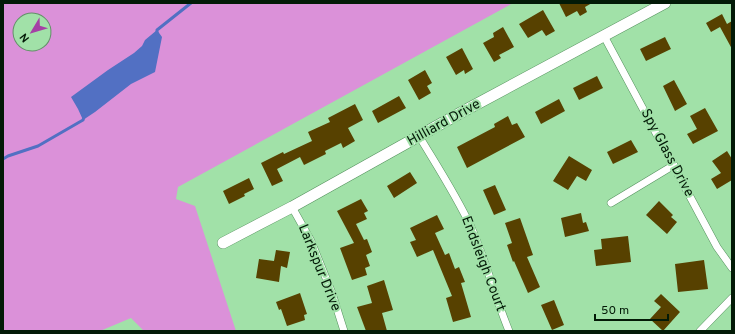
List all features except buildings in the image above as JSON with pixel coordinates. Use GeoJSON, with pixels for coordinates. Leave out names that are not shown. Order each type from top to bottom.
{"type":"FeatureCollection","features":[{"type":"Feature","properties":{"kind":"street","name":"Hilliard Drive"},"geometry":{"type":"LineString","coordinates":[[223,244],[604,36],[643,13],[664,3]]}},
{"type":"Feature","properties":{"kind":"street","name":"Spy Glass Drive"},"geometry":{"type":"LineString","coordinates":[[604,36],[717,247],[732,268]]}},
{"type":"Feature","properties":{"kind":"street","name":"Endsleigh Court"},"geometry":{"type":"LineString","coordinates":[[419,136],[471,228],[483,256],[509,331]]}},
{"type":"Feature","properties":{"kind":"street"},"geometry":{"type":"LineString","coordinates":[[611,203],[674,165]]}},
{"type":"Feature","properties":{"kind":"street","name":"Larkspur Drive"},"geometry":{"type":"LineString","coordinates":[[292,207],[311,241],[332,293],[344,331]]}},
{"type":"Feature","properties":{"kind":"street"},"geometry":{"type":"LineString","coordinates":[[700,331],[732,298]]}},
{"type":"Feature","properties":{"kind":"shaded area"},"geometry":{"type":"Polygon","coordinates":[[[3,3],[513,3],[178,187],[176,199],[195,206],[236,331],[144,331],[131,318],[100,331],[3,331],[3,3]]]}},
{"type":"Feature","properties":{"kind":"water"},"geometry":{"type":"Polygon","coordinates":[[[157,30],[162,37],[155,72],[131,84],[83,120],[71,97],[134,53],[142,46],[145,40],[157,30]]]}},
{"type":"Feature","properties":{"kind":"waterway"},"geometry":{"type":"LineString","coordinates":[[157,34],[157,30],[191,3]]}},
{"type":"Feature","properties":{"kind":"waterway"},"geometry":{"type":"LineString","coordinates":[[3,159],[38,146],[83,120],[84,117]]}}]}
